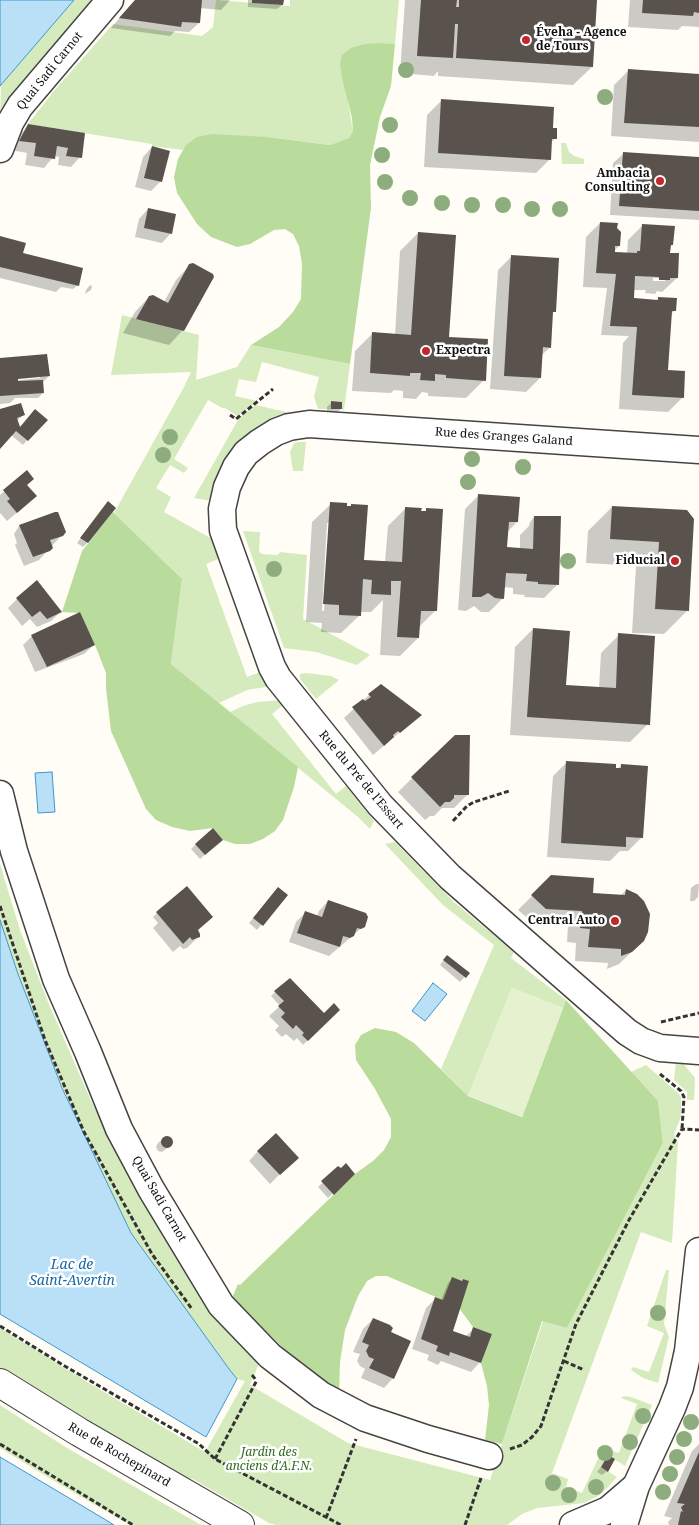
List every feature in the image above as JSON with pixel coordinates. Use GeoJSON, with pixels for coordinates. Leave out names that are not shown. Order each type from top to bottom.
{"type":"FeatureCollection","features":[{"type":"Feature","properties":{"kind":"street","name":"Quai Sadi Carnot"},"geometry":{"type":"LineString","coordinates":[[0,149],[10,123],[20,106],[110,0]]}},
{"type":"Feature","properties":{"kind":"street","name":"Rue des Granges Galand"},"geometry":{"type":"LineString","coordinates":[[309,424],[699,450]]}},
{"type":"Feature","properties":{"kind":"street","name":"Rue du Pré de l'Essart"},"geometry":{"type":"LineString","coordinates":[[309,424],[289,427],[276,432],[246,453],[236,467],[227,488],[222,509],[223,530],[272,667],[278,678],[380,806],[468,894],[628,1032],[641,1041],[660,1048],[699,1051]]}},
{"type":"Feature","properties":{"kind":"street","name":"Quai Sadi Carnot"},"geometry":{"type":"LineString","coordinates":[[0,794],[14,851],[56,979],[119,1129],[151,1189],[221,1305],[270,1356],[321,1395],[365,1418],[428,1439],[489,1456]]}},
{"type":"Feature","properties":{"kind":"street"},"geometry":{"type":"LineString","coordinates":[[624,1525],[636,1486],[662,1432],[689,1388],[689,1342],[699,1250]]}},
{"type":"Feature","properties":{"kind":"street","name":"Rue de Rochepinard"},"geometry":{"type":"LineString","coordinates":[[0,1384],[240,1525]]}},
{"type":"Feature","properties":{"kind":"street"},"geometry":{"type":"LineString","coordinates":[[573,1525],[608,1510],[636,1486]]}},
{"type":"Feature","properties":{"kind":"path"},"geometry":{"type":"LineString","coordinates":[[230,415],[236,419],[273,389]]}},
{"type":"Feature","properties":{"kind":"path"},"geometry":{"type":"LineString","coordinates":[[453,821],[467,806],[474,802],[509,791]]}},
{"type":"Feature","properties":{"kind":"path"},"geometry":{"type":"LineString","coordinates":[[0,906],[45,1040],[84,1132]]}},
{"type":"Feature","properties":{"kind":"path"},"geometry":{"type":"LineString","coordinates":[[464,1525],[489,1456],[522,1445],[541,1426],[576,1324],[628,1220],[682,1129],[684,1097],[681,1091],[655,1070]]}},
{"type":"Feature","properties":{"kind":"path"},"geometry":{"type":"LineString","coordinates":[[682,1129],[699,1130]]}},
{"type":"Feature","properties":{"kind":"path"},"geometry":{"type":"LineString","coordinates":[[0,1326],[199,1444],[215,1458],[341,1525]]}},
{"type":"Feature","properties":{"kind":"path"},"geometry":{"type":"LineString","coordinates":[[564,1361],[584,1370]]}},
{"type":"Feature","properties":{"kind":"path"},"geometry":{"type":"LineString","coordinates":[[215,1458],[256,1380]]}},
{"type":"Feature","properties":{"kind":"path"},"geometry":{"type":"LineString","coordinates":[[326,1518],[365,1418]]}},
{"type":"Feature","properties":{"kind":"path"},"geometry":{"type":"LineString","coordinates":[[0,1444],[133,1525]]}},
{"type":"Feature","properties":{"kind":"green space"},"geometry":{"type":"Polygon","coordinates":[[[74,0],[94,0],[0,120],[1,85],[74,0]]]}},
{"type":"Feature","properties":{"kind":"green space"},"geometry":{"type":"Polygon","coordinates":[[[216,0],[290,6],[290,0],[399,0],[395,44],[381,43],[348,102],[353,131],[349,138],[330,145],[267,137],[186,145],[183,150],[28,124],[53,92],[113,24],[202,36],[213,27],[216,0]]]}},
{"type":"Feature","properties":{"kind":"green space"},"geometry":{"type":"Polygon","coordinates":[[[365,44],[395,44],[391,86],[380,117],[370,165],[371,208],[350,364],[251,345],[279,327],[293,312],[301,299],[302,264],[299,246],[293,234],[285,229],[274,230],[250,244],[237,247],[211,237],[197,224],[177,193],[174,177],[178,159],[186,145],[197,137],[212,134],[267,137],[330,145],[349,138],[353,131],[352,118],[340,64],[342,55],[351,48],[365,44]]]}},
{"type":"Feature","properties":{"kind":"green space"},"geometry":{"type":"Polygon","coordinates":[[[561,143],[566,143],[569,152],[574,156],[584,159],[584,164],[562,164],[561,143]]]}},
{"type":"Feature","properties":{"kind":"green space"},"geometry":{"type":"Polygon","coordinates":[[[122,315],[199,335],[196,380],[237,367],[251,345],[350,364],[344,410],[342,409],[342,402],[331,401],[331,409],[318,409],[314,397],[319,377],[262,362],[256,382],[239,379],[235,396],[257,401],[237,416],[208,400],[174,459],[188,468],[184,473],[170,465],[156,488],[171,497],[164,512],[216,541],[223,557],[206,564],[247,677],[263,671],[272,686],[247,690],[219,703],[171,664],[182,579],[114,513],[191,372],[111,375],[122,315]]]}},
{"type":"Feature","properties":{"kind":"green space"},"geometry":{"type":"Polygon","coordinates":[[[256,405],[286,412],[287,415],[212,501],[194,498],[239,418],[256,405]]]}},
{"type":"Feature","properties":{"kind":"green space"},"geometry":{"type":"Polygon","coordinates":[[[306,442],[303,471],[293,471],[290,452],[294,443],[306,442]]]}},
{"type":"Feature","properties":{"kind":"green space"},"geometry":{"type":"Polygon","coordinates":[[[113,512],[182,579],[171,664],[298,767],[294,787],[283,820],[275,831],[263,839],[250,844],[235,844],[223,840],[213,828],[190,831],[172,827],[156,820],[146,809],[111,731],[106,673],[95,645],[80,613],[62,612],[82,551],[113,512]]]}},
{"type":"Feature","properties":{"kind":"green space"},"geometry":{"type":"Polygon","coordinates":[[[243,531],[260,532],[259,552],[262,554],[278,555],[280,552],[307,555],[303,619],[370,655],[357,665],[316,652],[284,648],[243,531]]]}},
{"type":"Feature","properties":{"kind":"green space"},"geometry":{"type":"Polygon","coordinates":[[[300,674],[331,676],[339,680],[316,699],[300,679],[300,674]]]}},
{"type":"Feature","properties":{"kind":"green space"},"geometry":{"type":"Polygon","coordinates":[[[283,700],[286,703],[272,714],[336,794],[346,786],[374,821],[370,829],[358,817],[230,712],[257,702],[283,700]]]}},
{"type":"Feature","properties":{"kind":"green space"},"geometry":{"type":"Polygon","coordinates":[[[395,842],[454,902],[514,952],[511,958],[566,1000],[563,1008],[512,988],[468,1096],[441,1069],[494,945],[443,905],[385,844],[395,842]]]}},
{"type":"Feature","properties":{"kind":"green space","name":"Jardin des anciens d'A.F.N."},"geometry":{"type":"Polygon","coordinates":[[[0,864],[20,930],[48,1002],[92,1103],[142,1199],[182,1266],[214,1311],[258,1361],[258,1366],[250,1385],[348,1443],[490,1480],[543,1321],[567,1328],[663,1143],[658,1101],[631,1072],[646,1065],[678,1093],[681,1097],[681,1117],[674,1134],[678,1143],[672,1243],[641,1232],[552,1473],[568,1479],[566,1487],[582,1493],[603,1448],[619,1453],[637,1404],[621,1398],[624,1396],[631,1397],[652,1405],[625,1466],[608,1455],[601,1467],[617,1477],[607,1488],[598,1496],[584,1503],[537,1508],[522,1514],[507,1525],[276,1525],[269,1523],[191,1478],[188,1482],[0,1369],[0,1328],[205,1452],[245,1381],[237,1379],[229,1369],[131,1233],[79,1126],[46,1049],[0,920],[0,864]]]}},
{"type":"Feature","properties":{"kind":"green space"},"geometry":{"type":"Polygon","coordinates":[[[512,988],[563,1008],[522,1117],[468,1096],[512,988]]]}},
{"type":"Feature","properties":{"kind":"green space"},"geometry":{"type":"Polygon","coordinates":[[[566,1000],[658,1101],[663,1143],[567,1328],[542,1321],[502,1444],[485,1440],[489,1405],[487,1386],[481,1363],[492,1334],[473,1327],[459,1308],[469,1282],[463,1279],[443,1300],[387,1276],[376,1276],[367,1281],[358,1296],[345,1330],[340,1362],[339,1394],[282,1347],[232,1298],[238,1284],[240,1285],[355,1174],[373,1161],[384,1150],[391,1137],[391,1119],[375,1089],[356,1060],[355,1045],[361,1035],[375,1028],[396,1032],[414,1043],[468,1096],[522,1117],[566,1000]]]}},
{"type":"Feature","properties":{"kind":"green space"},"geometry":{"type":"Polygon","coordinates":[[[676,1061],[681,1061],[695,1078],[694,1100],[687,1100],[687,1092],[674,1080],[676,1061]]]}},
{"type":"Feature","properties":{"kind":"green space"},"geometry":{"type":"Polygon","coordinates":[[[666,1270],[669,1270],[664,1324],[669,1337],[658,1383],[643,1378],[631,1370],[633,1367],[649,1372],[664,1333],[647,1326],[666,1270]]]}},
{"type":"Feature","properties":{"kind":"green space"},"geometry":{"type":"Polygon","coordinates":[[[0,1405],[67,1448],[201,1525],[130,1525],[54,1481],[0,1448],[0,1405]]]}},
{"type":"Feature","properties":{"kind":"water"},"geometry":{"type":"Polygon","coordinates":[[[0,0],[74,0],[0,86],[0,0]]]}},
{"type":"Feature","properties":{"kind":"water"},"geometry":{"type":"Polygon","coordinates":[[[52,772],[55,812],[38,813],[35,773],[52,772]]]}},
{"type":"Feature","properties":{"kind":"water","name":"Lac de Saint-Avertin"},"geometry":{"type":"Polygon","coordinates":[[[0,920],[18,974],[62,1088],[131,1233],[237,1379],[206,1437],[0,1314],[0,920]]]}},
{"type":"Feature","properties":{"kind":"water"},"geometry":{"type":"Polygon","coordinates":[[[433,983],[447,994],[425,1021],[412,1011],[433,983]]]}},
{"type":"Feature","properties":{"kind":"water"},"geometry":{"type":"Polygon","coordinates":[[[0,1457],[106,1520],[114,1525],[0,1525],[0,1457]]]}},
{"type":"Feature","properties":{"kind":"building"},"geometry":{"type":"Polygon","coordinates":[[[135,0],[202,0],[200,23],[182,22],[181,27],[119,18],[135,0]]]}},
{"type":"Feature","properties":{"kind":"building"},"geometry":{"type":"Polygon","coordinates":[[[252,0],[284,0],[283,5],[252,3],[252,0]]]}},
{"type":"Feature","properties":{"kind":"building","name":"Éveha - Agence de Tours"},"geometry":{"type":"Polygon","coordinates":[[[421,0],[457,0],[456,7],[459,7],[459,0],[597,0],[593,67],[456,58],[458,24],[455,24],[453,58],[417,56],[421,0]]]}},
{"type":"Feature","properties":{"kind":"building"},"geometry":{"type":"Polygon","coordinates":[[[643,0],[699,0],[699,13],[694,12],[693,16],[642,13],[643,0]]]}},
{"type":"Feature","properties":{"kind":"building"},"geometry":{"type":"Polygon","coordinates":[[[628,69],[699,74],[699,127],[624,123],[628,69]]]}},
{"type":"Feature","properties":{"kind":"building"},"geometry":{"type":"Polygon","coordinates":[[[441,99],[554,107],[553,128],[557,128],[557,139],[552,139],[551,160],[438,153],[441,99]]]}},
{"type":"Feature","properties":{"kind":"building"},"geometry":{"type":"Polygon","coordinates":[[[28,124],[85,133],[82,158],[66,156],[68,148],[57,146],[55,159],[34,156],[36,143],[19,141],[28,124]]]}},
{"type":"Feature","properties":{"kind":"building"},"geometry":{"type":"Polygon","coordinates":[[[152,146],[170,151],[162,182],[144,178],[152,146]]]}},
{"type":"Feature","properties":{"kind":"building","name":"Ambacia Consulting"},"geometry":{"type":"Polygon","coordinates":[[[623,152],[699,157],[699,211],[619,206],[623,152]]]}},
{"type":"Feature","properties":{"kind":"building"},"geometry":{"type":"Polygon","coordinates":[[[148,208],[176,214],[172,234],[144,228],[148,208]]]}},
{"type":"Feature","properties":{"kind":"building"},"geometry":{"type":"Polygon","coordinates":[[[600,222],[618,223],[617,228],[621,232],[620,246],[615,246],[615,252],[637,253],[637,251],[640,251],[642,224],[675,226],[670,253],[679,253],[678,278],[659,280],[659,277],[635,276],[634,298],[658,300],[658,297],[677,298],[676,311],[672,311],[668,370],[685,371],[684,398],[632,395],[637,327],[610,326],[616,274],[596,273],[600,222]]]}},
{"type":"Feature","properties":{"kind":"building"},"geometry":{"type":"Polygon","coordinates":[[[418,232],[456,235],[449,337],[488,339],[486,381],[446,378],[446,375],[435,374],[435,381],[420,380],[421,373],[410,373],[410,376],[370,373],[372,332],[411,335],[418,232]]]}},
{"type":"Feature","properties":{"kind":"building"},"geometry":{"type":"Polygon","coordinates":[[[0,236],[26,243],[23,253],[83,268],[79,286],[0,267],[0,236]]]}},
{"type":"Feature","properties":{"kind":"building"},"geometry":{"type":"Polygon","coordinates":[[[511,255],[559,258],[556,312],[553,312],[551,348],[543,347],[541,378],[504,376],[511,255]]]}},
{"type":"Feature","properties":{"kind":"building"},"geometry":{"type":"Polygon","coordinates":[[[193,263],[213,274],[214,277],[184,331],[136,319],[149,296],[153,295],[168,303],[189,264],[193,263]]]}},
{"type":"Feature","properties":{"kind":"building"},"geometry":{"type":"Polygon","coordinates":[[[47,354],[50,376],[18,379],[18,381],[43,380],[44,393],[0,396],[0,358],[47,354]]]}},
{"type":"Feature","properties":{"kind":"building"},"geometry":{"type":"Polygon","coordinates":[[[331,401],[342,402],[342,409],[331,409],[331,401]]]}},
{"type":"Feature","properties":{"kind":"building"},"geometry":{"type":"Polygon","coordinates":[[[21,403],[25,415],[17,418],[20,427],[35,409],[48,420],[28,441],[16,431],[0,449],[0,409],[21,403]]]}},
{"type":"Feature","properties":{"kind":"building"},"geometry":{"type":"Polygon","coordinates":[[[27,470],[34,479],[27,485],[37,496],[17,513],[7,501],[10,499],[3,490],[27,470]]]}},
{"type":"Feature","properties":{"kind":"building"},"geometry":{"type":"Polygon","coordinates":[[[478,494],[520,497],[518,522],[509,522],[507,547],[533,549],[534,516],[561,516],[559,585],[538,584],[538,582],[526,581],[527,574],[506,573],[504,599],[495,598],[488,593],[481,597],[472,597],[478,494]]]}},
{"type":"Feature","properties":{"kind":"building"},"geometry":{"type":"Polygon","coordinates":[[[108,501],[116,508],[88,543],[80,538],[108,501]]]}},
{"type":"Feature","properties":{"kind":"building"},"geometry":{"type":"Polygon","coordinates":[[[330,502],[347,503],[347,506],[351,506],[351,504],[368,505],[364,560],[402,562],[405,507],[422,508],[421,511],[426,511],[426,508],[443,509],[437,611],[421,611],[419,638],[397,637],[401,581],[391,581],[391,595],[371,594],[372,580],[363,579],[361,616],[339,615],[339,605],[323,604],[330,502]]]}},
{"type":"Feature","properties":{"kind":"building","name":"Fiducial"},"geometry":{"type":"Polygon","coordinates":[[[612,506],[687,510],[694,519],[689,611],[655,609],[659,542],[610,539],[612,506]]]}},
{"type":"Feature","properties":{"kind":"building"},"geometry":{"type":"Polygon","coordinates":[[[58,512],[66,532],[63,536],[50,540],[53,548],[50,551],[33,557],[19,525],[58,512]]]}},
{"type":"Feature","properties":{"kind":"building"},"geometry":{"type":"Polygon","coordinates":[[[37,580],[62,612],[47,619],[40,611],[32,617],[16,598],[37,580]]]}},
{"type":"Feature","properties":{"kind":"building"},"geometry":{"type":"Polygon","coordinates":[[[80,612],[95,645],[47,667],[31,635],[80,612]]]}},
{"type":"Feature","properties":{"kind":"building"},"geometry":{"type":"Polygon","coordinates":[[[533,628],[570,631],[566,685],[616,688],[618,633],[655,636],[650,725],[527,717],[533,628]]]}},
{"type":"Feature","properties":{"kind":"building"},"geometry":{"type":"Polygon","coordinates":[[[381,684],[422,715],[400,733],[398,731],[393,735],[394,737],[384,746],[352,707],[363,699],[365,701],[371,697],[368,694],[381,684]]]}},
{"type":"Feature","properties":{"kind":"building"},"geometry":{"type":"Polygon","coordinates":[[[455,735],[470,735],[469,795],[454,795],[450,802],[445,802],[440,807],[411,777],[455,735]]]}},
{"type":"Feature","properties":{"kind":"building"},"geometry":{"type":"Polygon","coordinates":[[[566,761],[616,764],[616,768],[621,768],[621,764],[648,766],[643,838],[626,837],[626,847],[561,843],[566,761]]]}},
{"type":"Feature","properties":{"kind":"building"},"geometry":{"type":"Polygon","coordinates":[[[213,828],[223,840],[205,855],[195,844],[213,828]]]}},
{"type":"Feature","properties":{"kind":"building","name":"Central Auto"},"geometry":{"type":"Polygon","coordinates":[[[551,875],[594,878],[593,893],[625,895],[626,889],[637,894],[644,901],[650,914],[648,932],[644,941],[632,952],[621,956],[621,949],[588,947],[590,929],[580,928],[582,911],[546,909],[531,895],[551,875]]]}},
{"type":"Feature","properties":{"kind":"building"},"geometry":{"type":"Polygon","coordinates":[[[187,886],[213,917],[198,930],[200,937],[192,940],[190,937],[183,944],[156,912],[187,886]]]}},
{"type":"Feature","properties":{"kind":"building"},"geometry":{"type":"Polygon","coordinates":[[[278,887],[288,895],[263,926],[253,918],[278,887]]]}},
{"type":"Feature","properties":{"kind":"building"},"geometry":{"type":"Polygon","coordinates":[[[328,900],[366,913],[368,917],[365,927],[357,928],[354,936],[350,938],[343,936],[340,947],[297,933],[305,911],[322,917],[328,900]]]}},
{"type":"Feature","properties":{"kind":"building"},"geometry":{"type":"Polygon","coordinates":[[[447,955],[470,973],[466,978],[443,960],[447,955]]]}},
{"type":"Feature","properties":{"kind":"building"},"geometry":{"type":"Polygon","coordinates":[[[290,978],[324,1013],[334,1003],[340,1010],[308,1041],[302,1035],[304,1033],[296,1025],[293,1029],[281,1017],[285,1013],[278,1006],[284,1001],[274,991],[290,978]]]}},
{"type":"Feature","properties":{"kind":"building"},"geometry":{"type":"Polygon","coordinates":[[[276,1133],[299,1158],[280,1175],[257,1151],[276,1133]]]}},
{"type":"Feature","properties":{"kind":"building"},"geometry":{"type":"Polygon","coordinates":[[[165,1136],[169,1136],[173,1142],[169,1148],[165,1148],[161,1144],[161,1140],[165,1136]]]}},
{"type":"Feature","properties":{"kind":"building"},"geometry":{"type":"Polygon","coordinates":[[[346,1163],[355,1174],[334,1195],[321,1181],[338,1166],[341,1168],[346,1163]]]}},
{"type":"Feature","properties":{"kind":"building"},"geometry":{"type":"Polygon","coordinates":[[[452,1277],[462,1281],[463,1279],[469,1281],[453,1331],[470,1337],[473,1327],[492,1334],[481,1363],[450,1352],[449,1356],[436,1351],[438,1346],[421,1339],[435,1297],[443,1300],[452,1277]]]}},
{"type":"Feature","properties":{"kind":"building"},"geometry":{"type":"Polygon","coordinates":[[[373,1318],[390,1325],[393,1328],[391,1332],[411,1341],[394,1379],[369,1368],[374,1359],[369,1357],[366,1351],[369,1345],[362,1342],[373,1318]]]}},
{"type":"Feature","properties":{"kind":"building"},"geometry":{"type":"Polygon","coordinates":[[[699,1452],[699,1525],[678,1525],[681,1511],[683,1512],[681,1507],[685,1504],[677,1503],[699,1452]]]}},
{"type":"Feature","properties":{"kind":"building"},"geometry":{"type":"Polygon","coordinates":[[[608,1455],[615,1459],[608,1472],[601,1467],[608,1455]]]}},
{"type":"Feature","properties":{"kind":"place","name":"Éveha - Agence de Tours"},"geometry":{"type":"Point","coordinates":[526,40]}},
{"type":"Feature","properties":{"kind":"place","name":"Ambacia Consulting"},"geometry":{"type":"Point","coordinates":[660,181]}},
{"type":"Feature","properties":{"kind":"place","name":"Expectra"},"geometry":{"type":"Point","coordinates":[426,351]}},
{"type":"Feature","properties":{"kind":"place","name":"Fiducial"},"geometry":{"type":"Point","coordinates":[675,561]}},
{"type":"Feature","properties":{"kind":"place","name":"Central Auto"},"geometry":{"type":"Point","coordinates":[615,921]}}]}
